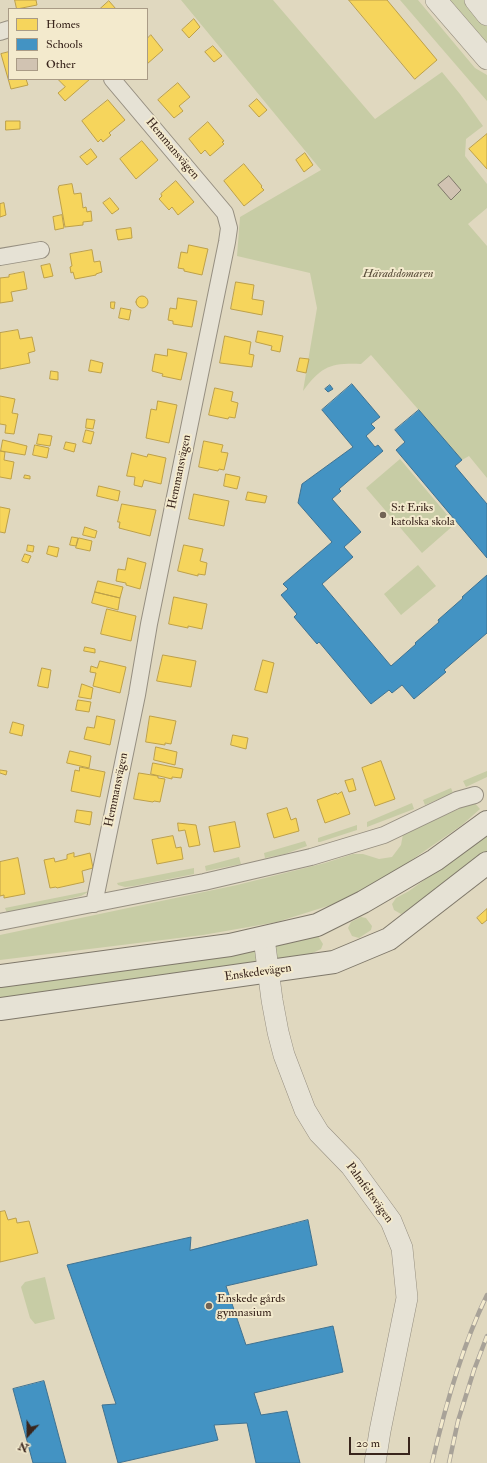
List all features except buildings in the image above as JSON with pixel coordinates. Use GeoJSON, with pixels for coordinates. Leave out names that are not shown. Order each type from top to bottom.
{"type":"FeatureCollection","features":[{"type":"Feature","properties":{"kind":"main road"},"geometry":{"type":"LineString","coordinates":[[0,976],[230,945],[317,925],[356,905],[435,860],[487,822]]}},
{"type":"Feature","properties":{"kind":"main road","name":"Enskedevägen"},"geometry":{"type":"LineString","coordinates":[[0,1009],[334,962],[389,939],[487,863]]}},
{"type":"Feature","properties":{"kind":"street"},"geometry":{"type":"LineString","coordinates":[[436,0],[487,59]]}},
{"type":"Feature","properties":{"kind":"street"},"geometry":{"type":"LineString","coordinates":[[475,0],[487,15]]}},
{"type":"Feature","properties":{"kind":"street","name":"Hemmansvägen"},"geometry":{"type":"LineString","coordinates":[[94,904],[137,695],[149,624],[229,228],[225,213],[113,80]]}},
{"type":"Feature","properties":{"kind":"street"},"geometry":{"type":"LineString","coordinates":[[0,258],[41,250]]}},
{"type":"Feature","properties":{"kind":"street"},"geometry":{"type":"LineString","coordinates":[[0,922],[204,882],[311,857],[384,835],[457,800],[475,795]]}},
{"type":"Feature","properties":{"kind":"street","name":"Palmfeltsvägen"},"geometry":{"type":"LineString","coordinates":[[264,938],[278,1032],[284,1055],[305,1110],[319,1133],[351,1166],[392,1221],[402,1248],[407,1298],[375,1463]]}},
{"type":"Feature","properties":{"kind":"green space","name":"Häradsdomaren"},"geometry":{"type":"Polygon","coordinates":[[[181,0],[273,0],[375,119],[442,72],[483,126],[466,139],[465,156],[487,184],[487,208],[468,224],[487,246],[487,478],[469,456],[462,460],[371,355],[361,364],[342,364],[322,371],[303,391],[317,308],[310,273],[237,256],[240,217],[321,170],[181,0]]]}},
{"type":"Feature","properties":{"kind":"green space"},"geometry":{"type":"Polygon","coordinates":[[[400,0],[418,0],[475,68],[487,75],[487,101],[400,0]]]}},
{"type":"Feature","properties":{"kind":"green space"},"geometry":{"type":"Polygon","coordinates":[[[448,0],[467,0],[487,23],[487,45],[448,0]]]}},
{"type":"Feature","properties":{"kind":"green space"},"geometry":{"type":"Polygon","coordinates":[[[400,459],[455,524],[422,553],[366,488],[400,459]]]}},
{"type":"Feature","properties":{"kind":"green space"},"geometry":{"type":"Polygon","coordinates":[[[418,565],[436,586],[401,615],[384,594],[418,565]]]}},
{"type":"Feature","properties":{"kind":"green space"},"geometry":{"type":"Polygon","coordinates":[[[487,771],[487,777],[466,787],[463,781],[487,771]]]}},
{"type":"Feature","properties":{"kind":"green space"},"geometry":{"type":"Polygon","coordinates":[[[451,788],[453,793],[425,805],[423,800],[451,788]]]}},
{"type":"Feature","properties":{"kind":"green space"},"geometry":{"type":"Polygon","coordinates":[[[473,801],[480,809],[462,825],[390,875],[334,904],[277,922],[203,935],[0,960],[0,935],[237,885],[325,863],[353,854],[363,854],[379,859],[392,857],[401,845],[403,834],[473,801]]]}},
{"type":"Feature","properties":{"kind":"green space"},"geometry":{"type":"Polygon","coordinates":[[[412,803],[414,809],[367,827],[367,822],[412,803]]]}},
{"type":"Feature","properties":{"kind":"green space"},"geometry":{"type":"Polygon","coordinates":[[[357,825],[357,830],[318,842],[318,838],[357,825]]]}},
{"type":"Feature","properties":{"kind":"green space"},"geometry":{"type":"Polygon","coordinates":[[[487,835],[487,852],[411,909],[401,914],[394,910],[392,904],[396,898],[409,891],[487,835]]]}},
{"type":"Feature","properties":{"kind":"green space"},"geometry":{"type":"Polygon","coordinates":[[[305,841],[307,846],[285,854],[265,858],[264,853],[305,841]]]}},
{"type":"Feature","properties":{"kind":"green space"},"geometry":{"type":"Polygon","coordinates":[[[239,857],[241,864],[206,871],[205,866],[239,857]]]}},
{"type":"Feature","properties":{"kind":"green space"},"geometry":{"type":"Polygon","coordinates":[[[194,868],[194,874],[134,886],[125,887],[118,885],[117,883],[194,868]]]}},
{"type":"Feature","properties":{"kind":"green space"},"geometry":{"type":"Polygon","coordinates":[[[90,891],[81,896],[7,913],[5,908],[90,891]]]}},
{"type":"Feature","properties":{"kind":"green space"},"geometry":{"type":"Polygon","coordinates":[[[361,917],[366,918],[372,926],[371,930],[359,938],[352,936],[348,928],[351,922],[361,917]]]}},
{"type":"Feature","properties":{"kind":"green space"},"geometry":{"type":"Polygon","coordinates":[[[311,936],[318,936],[323,944],[321,949],[304,957],[0,1000],[0,985],[277,946],[311,936]]]}},
{"type":"Feature","properties":{"kind":"green space"},"geometry":{"type":"Polygon","coordinates":[[[45,1277],[55,1319],[35,1324],[30,1318],[21,1287],[25,1282],[45,1277]]]}},
{"type":"Feature","properties":{"kind":"railway"},"geometry":{"type":"LineString","coordinates":[[432,1463],[455,1377],[470,1335],[487,1295]]}},
{"type":"Feature","properties":{"kind":"railway"},"geometry":{"type":"LineString","coordinates":[[449,1463],[458,1421],[474,1370],[487,1336]]}},
{"type":"Feature","properties":{"kind":"place","name":"S:t Eriks katolska skola"},"geometry":{"type":"Point","coordinates":[383,515]}},
{"type":"Feature","properties":{"kind":"place","name":"Enskede gårds gymnasium"},"geometry":{"type":"Point","coordinates":[209,1306]}}]}
